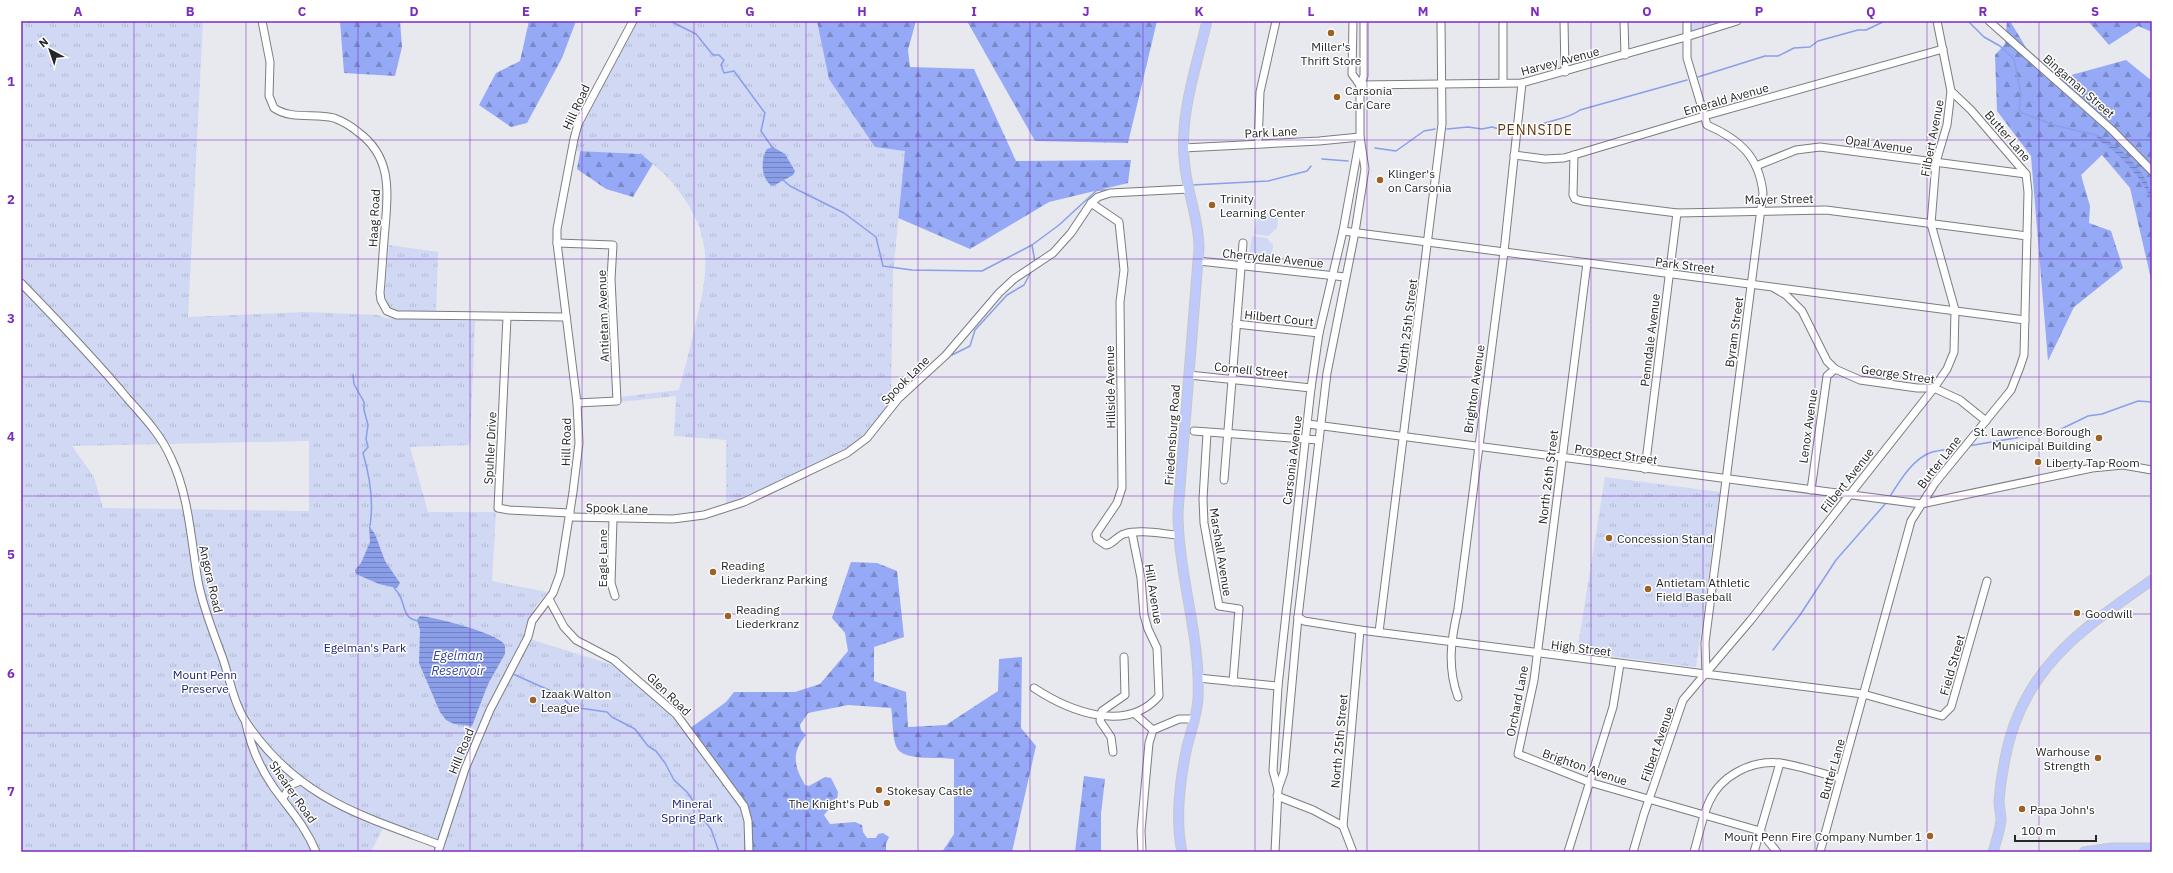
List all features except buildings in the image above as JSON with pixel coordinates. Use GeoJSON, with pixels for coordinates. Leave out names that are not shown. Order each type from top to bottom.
{"type":"FeatureCollection","features":[{"type":"Feature","properties":{"kind":"main road","name":"Friedensburg Road"},"geometry":{"type":"LineString","coordinates":[[1182,852],[1179,826],[1180,801],[1184,766],[1198,700],[1198,678],[1197,657],[1178,535],[1178,512],[1199,261],[1199,238],[1189,189],[1183,148],[1185,117],[1207,21]]}},
{"type":"Feature","properties":{"kind":"main road"},"geometry":{"type":"LineString","coordinates":[[1993,852],[2001,820],[1999,803],[2005,758],[2013,730],[2027,697],[2053,659],[2074,637],[2096,619],[2152,580]]}},
{"type":"Feature","properties":{"kind":"main road"},"geometry":{"type":"LineString","coordinates":[[2084,852],[2112,848],[2152,848]]}},
{"type":"Feature","properties":{"kind":"street","name":"Haag Road"},"geometry":{"type":"LineString","coordinates":[[262,21],[270,62],[269,96],[274,108],[289,114],[325,117],[341,121],[371,142],[383,162],[387,201],[380,293],[381,300],[387,311],[397,315],[566,317]]}},
{"type":"Feature","properties":{"kind":"street","name":"Hill Road"},"geometry":{"type":"LineString","coordinates":[[439,849],[465,769],[490,710],[528,637],[532,621],[549,599],[560,574],[578,457],[577,403],[557,243],[557,229],[578,124],[633,21]]}},
{"type":"Feature","properties":{"kind":"street"},"geometry":{"type":"LineString","coordinates":[[1258,144],[1260,92],[1276,21]]}},
{"type":"Feature","properties":{"kind":"street","name":"Carsonia Avenue"},"geometry":{"type":"LineString","coordinates":[[1353,21],[1352,74],[1360,85]]}},
{"type":"Feature","properties":{"kind":"street","name":"Carsonia Avenue"},"geometry":{"type":"LineString","coordinates":[[1275,852],[1278,793],[1284,772],[1298,617],[1327,373],[1355,232],[1365,169],[1360,137],[1360,85],[1364,76],[1364,21]]}},
{"type":"Feature","properties":{"kind":"street","name":"North 25th Street"},"geometry":{"type":"LineString","coordinates":[[1379,632],[1442,124],[1441,21]]}},
{"type":"Feature","properties":{"kind":"street"},"geometry":{"type":"LineString","coordinates":[[1503,21],[1503,83]]}},
{"type":"Feature","properties":{"kind":"street"},"geometry":{"type":"LineString","coordinates":[[1564,21],[1565,72]]}},
{"type":"Feature","properties":{"kind":"street"},"geometry":{"type":"LineString","coordinates":[[1624,21],[1625,55]]}},
{"type":"Feature","properties":{"kind":"street","name":"Byram Street"},"geometry":{"type":"LineString","coordinates":[[1687,21],[1686,37],[1688,58],[1707,125],[1725,133],[1741,144],[1756,166],[1762,186],[1761,210],[1752,284],[1705,642],[1706,674]]}},
{"type":"Feature","properties":{"kind":"street","name":"Harvey Avenue"},"geometry":{"type":"LineString","coordinates":[[1360,85],[1522,84],[1737,21]]}},
{"type":"Feature","properties":{"kind":"street"},"geometry":{"type":"LineString","coordinates":[[1937,21],[1948,85],[1951,91]]}},
{"type":"Feature","properties":{"kind":"street","name":"Bingaman Street"},"geometry":{"type":"LineString","coordinates":[[1989,21],[2108,126],[2152,171]]}},
{"type":"Feature","properties":{"kind":"street","name":"Emerald Avenue"},"geometry":{"type":"LineString","coordinates":[[1514,156],[1545,159],[1564,158],[1704,116],[1943,49]]}},
{"type":"Feature","properties":{"kind":"street","name":"Brighton Avenue"},"geometry":{"type":"LineString","coordinates":[[1458,697],[1452,681],[1451,641],[1458,609],[1504,252],[1522,84]]}},
{"type":"Feature","properties":{"kind":"street","name":"Filbert Avenue"},"geometry":{"type":"LineString","coordinates":[[1633,852],[1649,799],[1683,700],[1750,621],[1934,388],[1947,369],[1954,352],[1955,310],[1931,224],[1936,162],[1947,125],[1951,91]]}},
{"type":"Feature","properties":{"kind":"street","name":"Butter Lane"},"geometry":{"type":"LineString","coordinates":[[1820,852],[1911,521],[1921,504],[2010,390],[2024,355],[2027,236],[2026,174],[1971,110],[1951,91]]}},
{"type":"Feature","properties":{"kind":"street","name":"Park Lane"},"geometry":{"type":"LineString","coordinates":[[1183,148],[1360,137]]}},
{"type":"Feature","properties":{"kind":"street","name":"Carsonia Avenue"},"geometry":{"type":"LineString","coordinates":[[1278,793],[1273,771],[1278,686],[1293,542],[1312,388],[1319,333],[1343,231],[1360,137]]}},
{"type":"Feature","properties":{"kind":"street","name":"Opal Avenue"},"geometry":{"type":"LineString","coordinates":[[1756,166],[1796,150],[1820,147],[2026,174]]}},
{"type":"Feature","properties":{"kind":"street","name":"Mayer Street"},"geometry":{"type":"LineString","coordinates":[[1574,155],[1572,190],[1575,199],[1582,201],[1677,213],[1761,210],[1826,210],[2027,236]]}},
{"type":"Feature","properties":{"kind":"street","name":"Spook Lane"},"geometry":{"type":"LineString","coordinates":[[570,515],[613,519],[673,519],[704,515],[744,502],[847,453],[867,438],[898,399],[946,355],[1004,288],[1060,248],[1091,203],[1098,197],[1110,193],[1189,189]]}},
{"type":"Feature","properties":{"kind":"street","name":"Hillside Avenue"},"geometry":{"type":"LineString","coordinates":[[1091,203],[1119,222],[1124,261],[1120,302],[1122,488],[1115,507],[1096,534],[1097,539],[1106,545],[1123,534],[1132,532]]}},
{"type":"Feature","properties":{"kind":"street","name":"Penndale Avenue"},"geometry":{"type":"LineString","coordinates":[[1645,469],[1677,213]]}},
{"type":"Feature","properties":{"kind":"street","name":"Park Street"},"geometry":{"type":"LineString","coordinates":[[1343,231],[2024,320]]}},
{"type":"Feature","properties":{"kind":"street","name":"Antietam Avenue"},"geometry":{"type":"LineString","coordinates":[[557,243],[613,245],[611,279],[617,401],[577,403]]}},
{"type":"Feature","properties":{"kind":"street"},"geometry":{"type":"LineString","coordinates":[[1224,480],[1243,243]]}},
{"type":"Feature","properties":{"kind":"street","name":"Cherrydale Avenue"},"geometry":{"type":"LineString","coordinates":[[1199,261],[1345,277]]}},
{"type":"Feature","properties":{"kind":"street","name":"North 26th Street"},"geometry":{"type":"LineString","coordinates":[[1537,653],[1588,263]]}},
{"type":"Feature","properties":{"kind":"street","name":"Angora Road"},"geometry":{"type":"LineString","coordinates":[[21,283],[122,392],[158,435],[171,456],[182,488],[202,600],[235,698],[246,722],[272,754],[300,781],[340,806],[439,849]]}},
{"type":"Feature","properties":{"kind":"street","name":"George Street"},"geometry":{"type":"LineString","coordinates":[[1772,286],[1786,295],[1802,311],[1827,361],[1835,369],[1860,380],[1917,388],[1934,388],[1960,400],[1986,421]]}},
{"type":"Feature","properties":{"kind":"street","name":"Spuhler Drive"},"geometry":{"type":"LineString","coordinates":[[507,317],[498,508],[570,515]]}},
{"type":"Feature","properties":{"kind":"street","name":"Hilbert Court"},"geometry":{"type":"LineString","coordinates":[[1236,324],[1319,333]]}},
{"type":"Feature","properties":{"kind":"street","name":"Lenox Avenue"},"geometry":{"type":"LineString","coordinates":[[1811,490],[1827,376],[1835,369]]}},
{"type":"Feature","properties":{"kind":"street","name":"Cornell Street"},"geometry":{"type":"LineString","coordinates":[[1189,375],[1312,388]]}},
{"type":"Feature","properties":{"kind":"street","name":"Prospect Street"},"geometry":{"type":"LineString","coordinates":[[1308,424],[1404,438],[1921,504],[2098,467],[2123,466],[2152,470]]}},
{"type":"Feature","properties":{"kind":"street"},"geometry":{"type":"LineString","coordinates":[[1194,432],[1319,440]]}},
{"type":"Feature","properties":{"kind":"street","name":"Marshall Avenue"},"geometry":{"type":"LineString","coordinates":[[1208,433],[1203,499],[1207,540],[1219,606],[1239,609],[1232,682]]}},
{"type":"Feature","properties":{"kind":"street","name":"Eagle Lane"},"geometry":{"type":"LineString","coordinates":[[613,519],[611,583],[615,596]]}},
{"type":"Feature","properties":{"kind":"street"},"geometry":{"type":"LineString","coordinates":[[1132,532],[1178,535]]}},
{"type":"Feature","properties":{"kind":"street","name":"Hill Avenue"},"geometry":{"type":"LineString","coordinates":[[1132,532],[1141,578],[1144,615],[1148,630],[1157,648],[1160,691],[1153,702],[1135,714]]}},
{"type":"Feature","properties":{"kind":"street","name":"Field Street"},"geometry":{"type":"LineString","coordinates":[[1907,705],[1942,716],[1951,707],[1987,581]]}},
{"type":"Feature","properties":{"kind":"street","name":"Glen Road"},"geometry":{"type":"LineString","coordinates":[[549,599],[564,627],[576,640],[614,660],[676,714],[744,806],[748,821],[749,852]]}},
{"type":"Feature","properties":{"kind":"street","name":"High Street"},"geometry":{"type":"LineString","coordinates":[[1298,617],[1304,621],[1360,630],[1864,694],[1907,705]]}},
{"type":"Feature","properties":{"kind":"street","name":"North 25th Street"},"geometry":{"type":"LineString","coordinates":[[1353,852],[1343,826],[1360,630]]}},
{"type":"Feature","properties":{"kind":"street","name":"Orchard Lane"},"geometry":{"type":"LineString","coordinates":[[1518,754],[1534,680],[1537,653]]}},
{"type":"Feature","properties":{"kind":"street"},"geometry":{"type":"LineString","coordinates":[[1112,752],[1113,741],[1100,721],[1102,711],[1125,695],[1124,657]]}},
{"type":"Feature","properties":{"kind":"street"},"geometry":{"type":"LineString","coordinates":[[1568,852],[1613,707],[1620,664]]}},
{"type":"Feature","properties":{"kind":"street"},"geometry":{"type":"LineString","coordinates":[[1198,678],[1278,686]]}},
{"type":"Feature","properties":{"kind":"street"},"geometry":{"type":"LineString","coordinates":[[1034,688],[1072,706],[1101,716],[1122,717],[1135,714],[1153,730]]}},
{"type":"Feature","properties":{"kind":"street"},"geometry":{"type":"LineString","coordinates":[[1142,852],[1140,831],[1149,742],[1153,730],[1179,719],[1194,719]]}},
{"type":"Feature","properties":{"kind":"street","name":"Shearer Road"},"geometry":{"type":"LineString","coordinates":[[246,722],[254,753],[266,775],[300,821],[316,852]]}},
{"type":"Feature","properties":{"kind":"street","name":"Brighton Avenue"},"geometry":{"type":"LineString","coordinates":[[1518,754],[1589,782],[1760,830]]}},
{"type":"Feature","properties":{"kind":"street"},"geometry":{"type":"LineString","coordinates":[[1694,852],[1705,814],[1715,792],[1735,773],[1758,764],[1780,764],[1840,778]]}},
{"type":"Feature","properties":{"kind":"street"},"geometry":{"type":"LineString","coordinates":[[1754,852],[1780,764]]}},
{"type":"Feature","properties":{"kind":"street"},"geometry":{"type":"LineString","coordinates":[[282,798],[291,785],[300,781]]}},
{"type":"Feature","properties":{"kind":"street"},"geometry":{"type":"LineString","coordinates":[[1278,793],[1343,826]]}},
{"type":"Feature","properties":{"kind":"street"},"geometry":{"type":"LineString","coordinates":[[1760,830],[1777,852]]}},
{"type":"Feature","properties":{"kind":"green space","name":"Mount Penn Preserve"},"geometry":{"type":"Polygon","coordinates":[[[21,21],[203,21],[188,317],[305,312],[378,315],[385,318],[475,321],[470,445],[410,447],[428,512],[496,512],[492,581],[547,592],[535,607],[524,635],[530,639],[613,665],[670,714],[739,805],[745,818],[744,852],[443,852],[446,844],[386,822],[371,852],[21,852],[21,21]],[[309,441],[72,446],[94,477],[103,508],[309,511],[309,441]]]}},
{"type":"Feature","properties":{"kind":"green space"},"geometry":{"type":"Polygon","coordinates":[[[340,21],[400,21],[402,47],[395,76],[344,73],[340,21]]]}},
{"type":"Feature","properties":{"kind":"green space"},"geometry":{"type":"Polygon","coordinates":[[[529,21],[576,21],[562,58],[527,123],[511,127],[479,105],[496,73],[520,61],[529,21]]]}},
{"type":"Feature","properties":{"kind":"green space"},"geometry":{"type":"Polygon","coordinates":[[[637,21],[817,21],[829,79],[875,147],[905,151],[893,274],[891,402],[881,416],[854,445],[774,484],[726,504],[726,440],[674,436],[676,396],[620,402],[620,397],[679,390],[704,286],[705,269],[703,238],[697,222],[689,206],[678,190],[661,171],[641,154],[576,151],[580,129],[637,21]]]}},
{"type":"Feature","properties":{"kind":"green space"},"geometry":{"type":"Polygon","coordinates":[[[761,21],[916,21],[908,50],[910,67],[974,69],[1016,161],[1131,160],[1128,183],[1049,202],[970,249],[896,217],[723,254],[702,237],[695,192],[655,160],[633,197],[606,189],[577,169],[585,124],[761,21]]]}},
{"type":"Feature","properties":{"kind":"green space"},"geometry":{"type":"Polygon","coordinates":[[[967,21],[1157,21],[1128,143],[1035,141],[967,21]]]}},
{"type":"Feature","properties":{"kind":"green space"},"geometry":{"type":"Polygon","coordinates":[[[1687,21],[1737,21],[1686,37],[1687,21]]]}},
{"type":"Feature","properties":{"kind":"green space"},"geometry":{"type":"Polygon","coordinates":[[[2007,21],[2010,21],[2042,74],[2064,77],[2126,60],[2152,81],[2152,283],[2130,188],[2102,155],[2081,175],[2090,206],[2089,223],[2111,231],[2123,268],[2074,307],[2048,361],[2031,156],[1997,111],[1995,55],[2005,44],[2007,21]]]}},
{"type":"Feature","properties":{"kind":"green space"},"geometry":{"type":"Polygon","coordinates":[[[2088,21],[2152,21],[2152,32],[2138,26],[2109,45],[2088,21]]]}},
{"type":"Feature","properties":{"kind":"green space"},"geometry":{"type":"Polygon","coordinates":[[[1273,214],[1278,219],[1277,228],[1268,236],[1254,234],[1258,215],[1273,214]]]}},
{"type":"Feature","properties":{"kind":"green space"},"geometry":{"type":"Polygon","coordinates":[[[1252,236],[1267,238],[1273,245],[1272,258],[1249,256],[1252,236]]]}},
{"type":"Feature","properties":{"kind":"green space"},"geometry":{"type":"Polygon","coordinates":[[[389,245],[438,252],[436,313],[404,313],[390,308],[386,303],[385,292],[389,245]]]}},
{"type":"Feature","properties":{"kind":"green space"},"geometry":{"type":"Polygon","coordinates":[[[1605,477],[1720,492],[1696,667],[1577,652],[1605,477]]]}},
{"type":"Feature","properties":{"kind":"green space","name":"Mineral Spring Park"},"geometry":{"type":"Polygon","coordinates":[[[851,562],[877,563],[897,571],[904,637],[874,647],[874,681],[906,692],[908,727],[946,725],[998,691],[999,659],[1022,657],[1021,728],[1036,746],[1012,852],[942,852],[954,834],[954,759],[914,757],[901,752],[895,744],[891,708],[848,705],[808,713],[800,725],[801,730],[806,735],[796,754],[798,772],[805,785],[809,786],[825,777],[831,778],[838,792],[837,800],[824,815],[830,824],[855,822],[862,825],[863,832],[867,838],[876,838],[878,834],[883,833],[889,837],[886,844],[886,852],[686,852],[629,773],[726,702],[734,692],[795,692],[820,684],[848,651],[845,633],[832,618],[851,562]]]}},
{"type":"Feature","properties":{"kind":"green space"},"geometry":{"type":"Polygon","coordinates":[[[1084,776],[1105,779],[1101,814],[1101,852],[1075,852],[1084,776]]]}},
{"type":"Feature","properties":{"kind":"water"},"geometry":{"type":"Polygon","coordinates":[[[2095,134],[2114,145],[2132,161],[2146,181],[2152,201],[2134,172],[2116,153],[2100,141],[2095,134]]]}},
{"type":"Feature","properties":{"kind":"water"},"geometry":{"type":"Polygon","coordinates":[[[773,147],[785,154],[795,171],[793,175],[773,186],[766,180],[764,175],[763,158],[767,149],[773,147]]]}},
{"type":"Feature","properties":{"kind":"water"},"geometry":{"type":"Polygon","coordinates":[[[369,526],[375,534],[385,561],[400,583],[397,588],[379,584],[356,574],[355,570],[361,563],[370,542],[369,526]]]}},
{"type":"Feature","properties":{"kind":"water","name":"Egelman Reservoir"},"geometry":{"type":"Polygon","coordinates":[[[420,616],[466,626],[490,635],[505,645],[505,654],[488,684],[472,726],[454,724],[446,720],[440,712],[419,663],[420,630],[417,620],[420,616]]]}},
{"type":"Feature","properties":{"kind":"waterway"},"geometry":{"type":"LineString","coordinates":[[670,21],[696,34],[713,55],[719,55],[724,60],[721,65],[724,73],[734,71],[765,113],[761,131],[772,147]]}},
{"type":"Feature","properties":{"kind":"waterway"},"geometry":{"type":"LineString","coordinates":[[1698,77],[1765,56],[1778,56],[1794,48],[1810,47],[1818,41],[1858,30],[1866,30],[1885,21]]}},
{"type":"Feature","properties":{"kind":"waterway"},"geometry":{"type":"LineString","coordinates":[[1891,21],[1898,21]]}},
{"type":"Feature","properties":{"kind":"waterway"},"geometry":{"type":"LineString","coordinates":[[1968,21],[1984,37],[2000,46],[2014,59],[2021,94],[2019,109],[2022,113],[2057,126],[2096,135]]}},
{"type":"Feature","properties":{"kind":"waterway"},"geometry":{"type":"LineString","coordinates":[[1523,128],[1531,130],[1537,126],[1574,114],[1580,110],[1687,80]]}},
{"type":"Feature","properties":{"kind":"waterway"},"geometry":{"type":"LineString","coordinates":[[1447,129],[1468,127],[1482,129],[1492,127],[1499,129],[1504,127],[1511,128]]}},
{"type":"Feature","properties":{"kind":"waterway"},"geometry":{"type":"LineString","coordinates":[[1375,148],[1396,151],[1424,131],[1435,129]]}},
{"type":"Feature","properties":{"kind":"waterway"},"geometry":{"type":"LineString","coordinates":[[1322,159],[1348,161]]}},
{"type":"Feature","properties":{"kind":"waterway"},"geometry":{"type":"LineString","coordinates":[[1192,185],[1268,181],[1307,171],[1311,166]]}},
{"type":"Feature","properties":{"kind":"waterway"},"geometry":{"type":"LineString","coordinates":[[783,180],[790,186],[844,213],[876,237],[883,266],[912,270],[982,271],[1032,245]]}},
{"type":"Feature","properties":{"kind":"waterway"},"geometry":{"type":"LineString","coordinates":[[1156,187],[1184,186]]}},
{"type":"Feature","properties":{"kind":"waterway"},"geometry":{"type":"LineString","coordinates":[[1035,262],[1032,245],[1059,225],[1097,190],[1110,190]]}},
{"type":"Feature","properties":{"kind":"waterway"},"geometry":{"type":"LineString","coordinates":[[952,355],[970,346],[975,330],[1007,295],[1024,285],[1032,270]]}},
{"type":"Feature","properties":{"kind":"waterway"},"geometry":{"type":"LineString","coordinates":[[353,375],[354,384],[364,402],[364,410],[368,425],[366,439],[368,447],[363,453],[371,489],[372,507],[370,526]]}},
{"type":"Feature","properties":{"kind":"waterway"},"geometry":{"type":"LineString","coordinates":[[1968,446],[2057,431],[2088,416],[2102,414],[2138,401],[2152,402]]}},
{"type":"Feature","properties":{"kind":"waterway"},"geometry":{"type":"LineString","coordinates":[[1889,498],[1907,471],[1919,459],[1932,452],[1960,447]]}},
{"type":"Feature","properties":{"kind":"waterway"},"geometry":{"type":"LineString","coordinates":[[1773,650],[1800,615],[1836,560],[1886,503]]}},
{"type":"Feature","properties":{"kind":"waterway"},"geometry":{"type":"LineString","coordinates":[[393,586],[399,594],[405,611],[409,617],[418,621]]}},
{"type":"Feature","properties":{"kind":"waterway"},"geometry":{"type":"LineString","coordinates":[[513,674],[560,695],[572,707],[607,712],[612,717],[635,729],[648,746],[656,751],[665,763],[674,780],[687,792],[698,808],[702,818],[711,829],[719,852]]}},
{"type":"Feature","properties":{"kind":"place","name":"Miller's Thrift Store"},"geometry":{"type":"Point","coordinates":[1331,33]}},
{"type":"Feature","properties":{"kind":"place","name":"Carsonia Car Care"},"geometry":{"type":"Point","coordinates":[1337,97]}},
{"type":"Feature","properties":{"kind":"place","name":"Klinger's on Carsonia"},"geometry":{"type":"Point","coordinates":[1380,180]}},
{"type":"Feature","properties":{"kind":"place","name":"Trinity Learning Center"},"geometry":{"type":"Point","coordinates":[1212,205]}},
{"type":"Feature","properties":{"kind":"place","name":"St. Lawrence Borough Municipal Building"},"geometry":{"type":"Point","coordinates":[2099,438]}},
{"type":"Feature","properties":{"kind":"place","name":"Liberty Tap Room"},"geometry":{"type":"Point","coordinates":[2038,462]}},
{"type":"Feature","properties":{"kind":"place","name":"Concession Stand"},"geometry":{"type":"Point","coordinates":[1609,538]}},
{"type":"Feature","properties":{"kind":"place","name":"Reading Liederkranz Parking"},"geometry":{"type":"Point","coordinates":[713,572]}},
{"type":"Feature","properties":{"kind":"place","name":"Antietam Athletic Field Baseball"},"geometry":{"type":"Point","coordinates":[1648,589]}},
{"type":"Feature","properties":{"kind":"place","name":"Goodwill"},"geometry":{"type":"Point","coordinates":[2077,613]}},
{"type":"Feature","properties":{"kind":"place","name":"Reading Liederkranz"},"geometry":{"type":"Point","coordinates":[728,616]}},
{"type":"Feature","properties":{"kind":"place","name":"Izaak Walton League"},"geometry":{"type":"Point","coordinates":[533,700]}},
{"type":"Feature","properties":{"kind":"place","name":"Warhouse Strength"},"geometry":{"type":"Point","coordinates":[2098,758]}},
{"type":"Feature","properties":{"kind":"place","name":"Stokesay Castle"},"geometry":{"type":"Point","coordinates":[879,790]}},
{"type":"Feature","properties":{"kind":"place","name":"The Knight's Pub"},"geometry":{"type":"Point","coordinates":[887,803]}},
{"type":"Feature","properties":{"kind":"place","name":"Papa John's"},"geometry":{"type":"Point","coordinates":[2022,809]}},
{"type":"Feature","properties":{"kind":"place","name":"Mount Penn Fire Company Number 1"},"geometry":{"type":"Point","coordinates":[1930,836]}},
{"type":"Feature","properties":{"kind":"district","name":"PENNSIDE"},"geometry":{"type":"Point","coordinates":[1535,130]}},
{"type":"Feature","properties":{"kind":"park label","name":"Egelman's Park"},"geometry":{"type":"Point","coordinates":[365,647]}}]}
